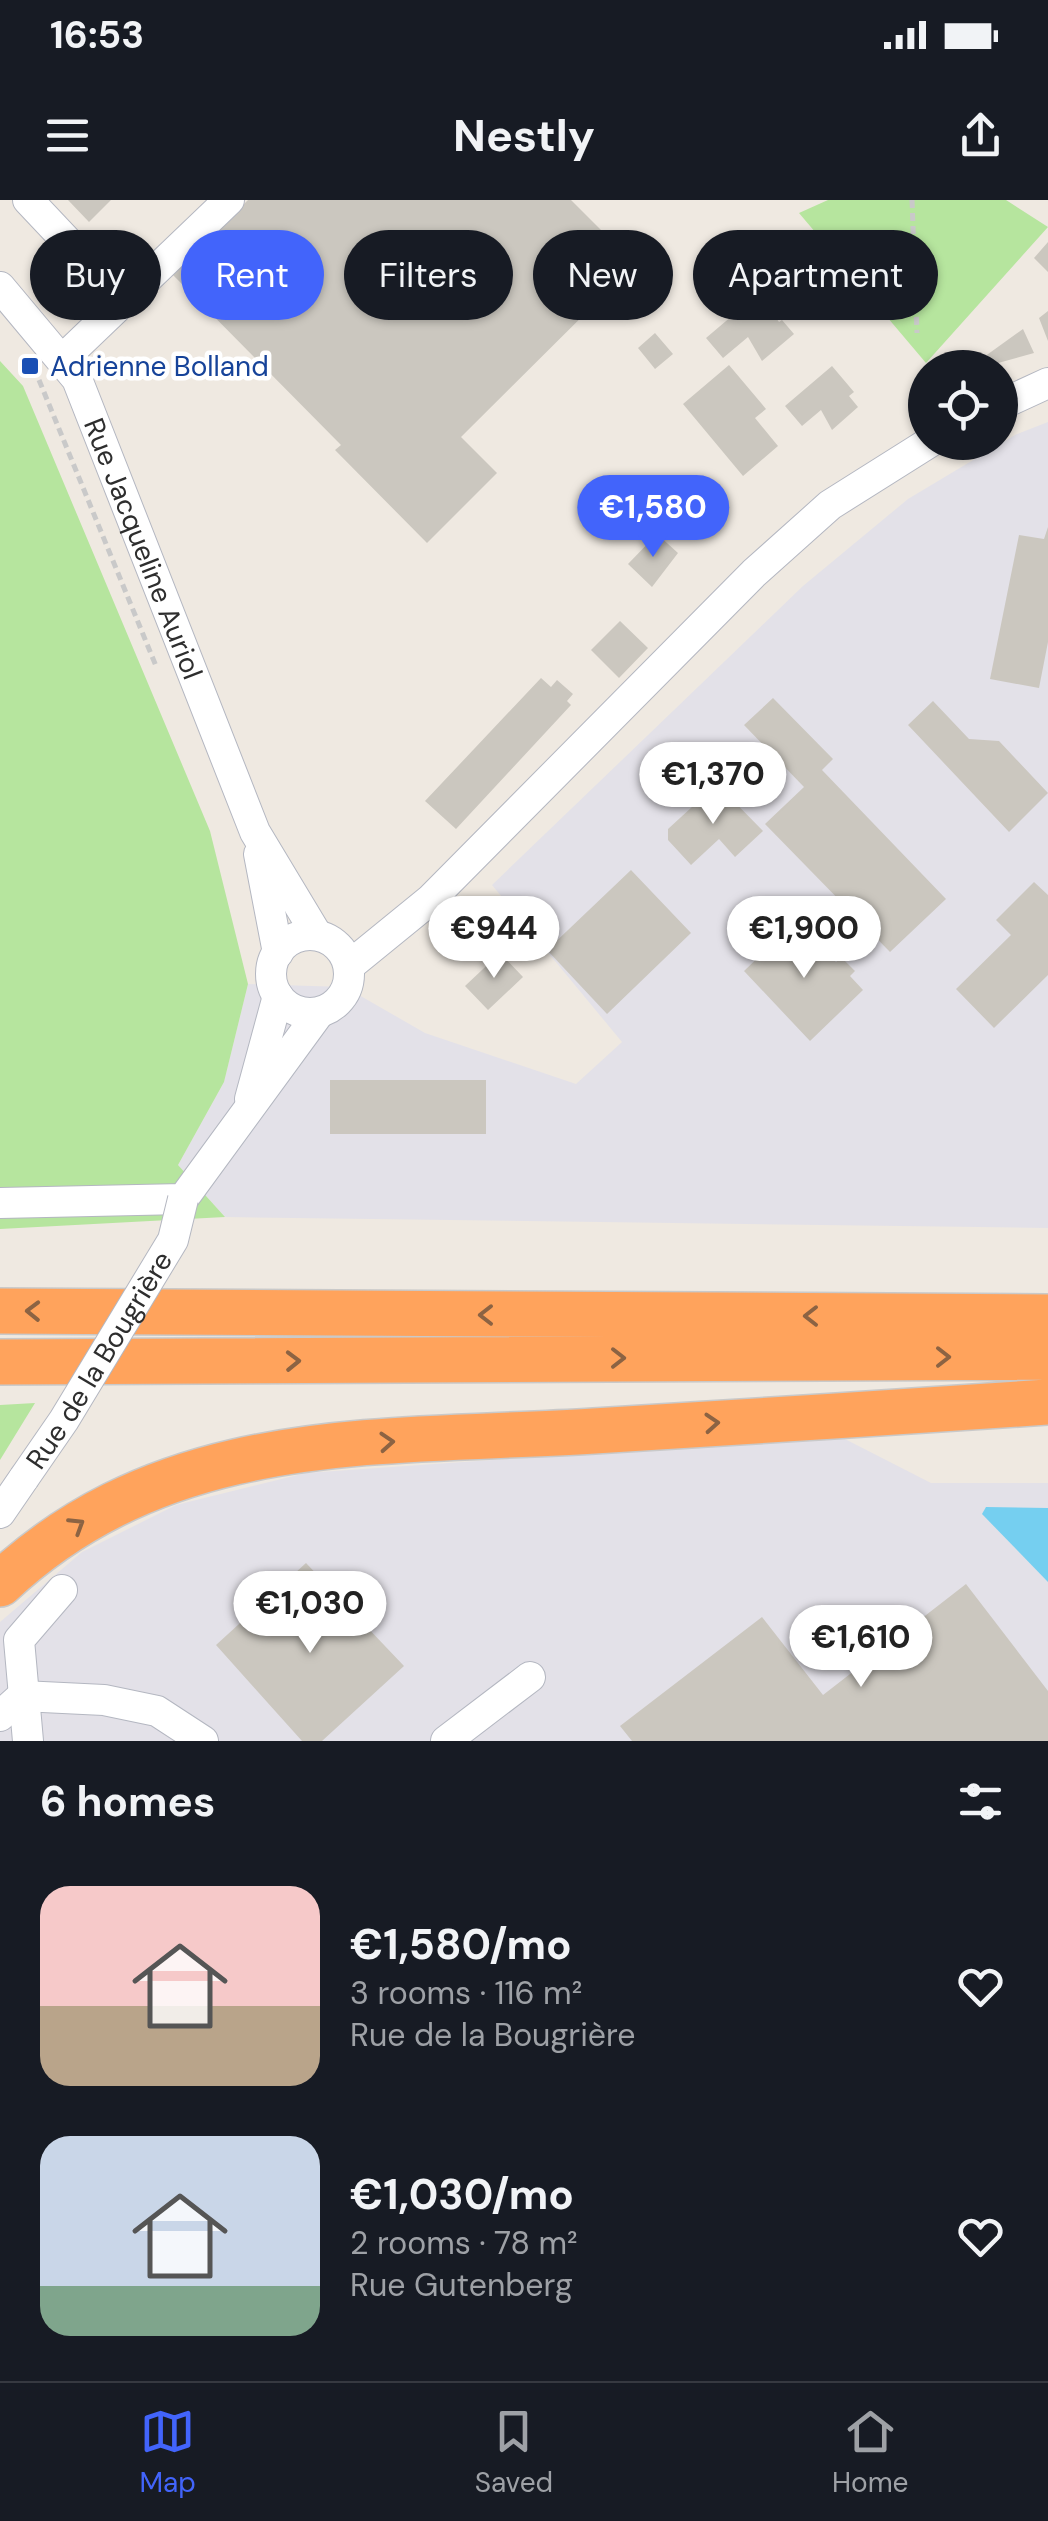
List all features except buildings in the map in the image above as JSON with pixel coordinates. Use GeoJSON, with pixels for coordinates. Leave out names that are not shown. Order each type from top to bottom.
{"type":"FeatureCollection","features":[{"type":"Feature","properties":{"kind":"highway"},"geometry":{"type":"LineString","coordinates":[[0,1310],[1048,1317]]}},
{"type":"Feature","properties":{"kind":"highway"},"geometry":{"type":"LineString","coordinates":[[0,1362],[1048,1357]]}},
{"type":"Feature","properties":{"kind":"highway"},"geometry":{"type":"LineString","coordinates":[[0,1584],[65,1532],[138,1490],[244,1459],[389,1442],[1048,1402]]}},
{"type":"Feature","properties":{"kind":"street"},"geometry":{"type":"LineString","coordinates":[[28,200],[56,230]]}},
{"type":"Feature","properties":{"kind":"street"},"geometry":{"type":"LineString","coordinates":[[64,358],[229,200]]}},
{"type":"Feature","properties":{"kind":"street","name":"Rue Jacqueline Auriol"},"geometry":{"type":"LineString","coordinates":[[0,287],[64,358],[77,379],[255,832],[278,953]]}},
{"type":"Feature","properties":{"kind":"street"},"geometry":{"type":"LineString","coordinates":[[1018,397],[1048,383]]}},
{"type":"Feature","properties":{"kind":"street"},"geometry":{"type":"LineString","coordinates":[[333,948],[343,996],[319,1012],[303,1013],[278,996],[272,982],[278,953],[302,936],[333,948],[430,900],[754,573],[830,505],[908,456]]}},
{"type":"Feature","properties":{"kind":"street","name":"Rue Jacqueline Auriol"},"geometry":{"type":"LineString","coordinates":[[255,832],[333,948]]}},
{"type":"Feature","properties":{"kind":"street","name":"Rue de la Bougrière"},"geometry":{"type":"LineString","coordinates":[[244,1121],[278,996]]}},
{"type":"Feature","properties":{"kind":"street","name":"Rue de la Bougrière"},"geometry":{"type":"LineString","coordinates":[[0,1513],[13,1478],[64,1420],[173,1240],[183,1199],[244,1121],[319,1012]]}},
{"type":"Feature","properties":{"kind":"street"},"geometry":{"type":"LineString","coordinates":[[0,1203],[183,1199]]}},
{"type":"Feature","properties":{"kind":"street"},"geometry":{"type":"LineString","coordinates":[[28,1741],[11,1706],[19,1640],[62,1590]]}},
{"type":"Feature","properties":{"kind":"street"},"geometry":{"type":"LineString","coordinates":[[446,1741],[530,1677]]}},
{"type":"Feature","properties":{"kind":"street"},"geometry":{"type":"LineString","coordinates":[[11,1706],[104,1700],[157,1711],[203,1741]]}},
{"type":"Feature","properties":{"kind":"path"},"geometry":{"type":"LineString","coordinates":[[912,200],[917,333]]}},
{"type":"Feature","properties":{"kind":"path"},"geometry":{"type":"LineString","coordinates":[[38,376],[158,669]]}},
{"type":"Feature","properties":{"kind":"shaded area"},"geometry":{"type":"Polygon","coordinates":[[[1048,422],[1048,1228],[225,1217],[178,1165],[224,1082],[248,984],[345,987],[425,1033],[576,1084],[622,1042],[492,885],[803,586],[908,499],[973,460],[1018,460],[1018,434],[1048,422]]]}},
{"type":"Feature","properties":{"kind":"shaded area"},"geometry":{"type":"Polygon","coordinates":[[[839,1436],[931,1483],[1048,1483],[1048,1741],[0,1741],[0,1622],[82,1552],[176,1505],[306,1473],[839,1436]]]}},
{"type":"Feature","properties":{"kind":"green space"},"geometry":{"type":"Polygon","coordinates":[[[828,200],[1006,200],[1048,227],[938,350],[915,350],[890,320],[938,320],[938,230],[813,230],[799,213],[828,200]]]}},
{"type":"Feature","properties":{"kind":"green space"},"geometry":{"type":"Polygon","coordinates":[[[0,361],[23,386],[210,831],[248,984],[224,1082],[178,1165],[225,1217],[0,1229],[0,361]]]}},
{"type":"Feature","properties":{"kind":"green space"},"geometry":{"type":"Polygon","coordinates":[[[35,1403],[0,1460],[0,1405],[35,1403]]]}},
{"type":"Feature","properties":{"kind":"water"},"geometry":{"type":"Polygon","coordinates":[[[986,1507],[1048,1508],[1048,1582],[982,1514],[986,1507]]]}},
{"type":"Feature","properties":{"kind":"place","name":"Adrienne Bolland"},"geometry":{"type":"Point","coordinates":[30,366]}}]}
